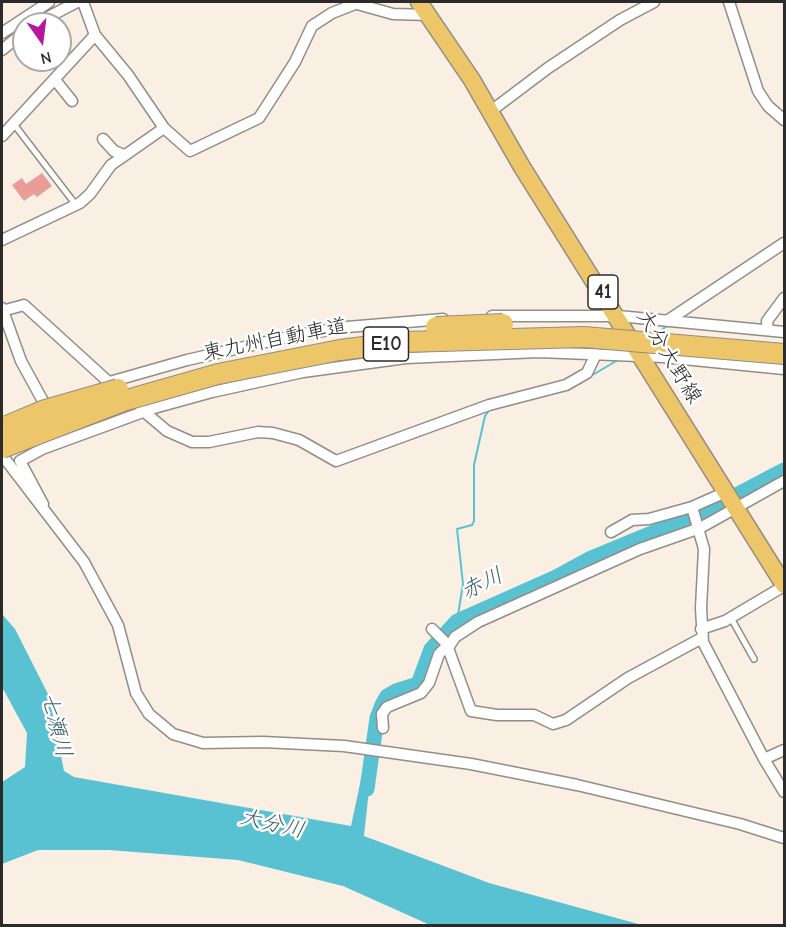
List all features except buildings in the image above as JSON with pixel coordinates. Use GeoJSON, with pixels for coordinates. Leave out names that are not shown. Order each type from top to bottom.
{"type":"FeatureCollection","features":[{"type":"Feature","properties":{"kind":"highway","name":"東九州自動車道"},"geometry":{"type":"LineString","coordinates":[[2,434],[114,386],[271,350],[387,332],[464,325],[546,324],[644,328],[784,341]]}},
{"type":"Feature","properties":{"kind":"highway","name":"東九州自動車道"},"geometry":{"type":"LineString","coordinates":[[2,448],[123,401],[218,374],[339,350],[403,342],[584,337],[784,354]]}},
{"type":"Feature","properties":{"kind":"highway"},"geometry":{"type":"LineString","coordinates":[[2,428],[114,386]]}},
{"type":"Feature","properties":{"kind":"highway"},"geometry":{"type":"LineString","coordinates":[[2,456],[59,424]]}},
{"type":"Feature","properties":{"kind":"main road","name":"大分大野線"},"geometry":{"type":"LineString","coordinates":[[424,8],[491,111],[527,175],[618,316],[784,585]]}},
{"type":"Feature","properties":{"kind":"street"},"geometry":{"type":"LineString","coordinates":[[2,33],[49,2]]}},
{"type":"Feature","properties":{"kind":"street"},"geometry":{"type":"LineString","coordinates":[[58,12],[77,2]]}},
{"type":"Feature","properties":{"kind":"street"},"geometry":{"type":"LineString","coordinates":[[82,2],[95,34],[128,75],[164,128],[190,151],[256,120],[292,66],[312,26],[332,13],[353,3],[399,15],[424,8]]}},
{"type":"Feature","properties":{"kind":"street"},"geometry":{"type":"LineString","coordinates":[[491,111],[548,68],[620,20],[654,2]]}},
{"type":"Feature","properties":{"kind":"street"},"geometry":{"type":"LineString","coordinates":[[729,2],[760,95],[784,120]]}},
{"type":"Feature","properties":{"kind":"street"},"geometry":{"type":"LineString","coordinates":[[2,136],[95,34]]}},
{"type":"Feature","properties":{"kind":"street"},"geometry":{"type":"LineString","coordinates":[[57,81],[72,101]]}},
{"type":"Feature","properties":{"kind":"street"},"geometry":{"type":"LineString","coordinates":[[2,240],[76,205],[90,194],[107,168],[164,128]]}},
{"type":"Feature","properties":{"kind":"street"},"geometry":{"type":"LineString","coordinates":[[103,139],[114,151],[124,155]]}},
{"type":"Feature","properties":{"kind":"street"},"geometry":{"type":"LineString","coordinates":[[667,321],[784,243]]}},
{"type":"Feature","properties":{"kind":"street"},"geometry":{"type":"LineString","coordinates":[[768,330],[767,321],[784,298]]}},
{"type":"Feature","properties":{"kind":"street"},"geometry":{"type":"LineString","coordinates":[[44,403],[23,366],[2,310],[24,305],[167,431],[192,442],[209,442],[267,432],[299,440],[336,460],[489,405],[566,385],[589,371],[596,354]]}},
{"type":"Feature","properties":{"kind":"street"},"geometry":{"type":"LineString","coordinates":[[2,421],[44,403],[114,386],[251,344],[347,327],[501,315],[618,316],[784,332]]}},
{"type":"Feature","properties":{"kind":"street"},"geometry":{"type":"LineString","coordinates":[[47,514],[37,489],[20,461],[78,434],[143,411],[260,381],[357,363],[502,352],[642,356],[784,369]]}},
{"type":"Feature","properties":{"kind":"street"},"geometry":{"type":"LineString","coordinates":[[2,456],[84,562],[118,625],[136,693],[142,705],[159,725],[173,734],[203,743],[263,742],[344,746],[471,764],[588,788],[740,824],[784,838]]}},
{"type":"Feature","properties":{"kind":"street"},"geometry":{"type":"LineString","coordinates":[[383,728],[382,714],[387,707],[415,697],[424,690],[440,654],[455,637],[478,622],[640,549],[700,528],[784,481]]}},
{"type":"Feature","properties":{"kind":"street"},"geometry":{"type":"LineString","coordinates":[[611,532],[632,520],[649,519],[692,507],[726,492]]}},
{"type":"Feature","properties":{"kind":"street"},"geometry":{"type":"LineString","coordinates":[[692,507],[700,528],[705,555],[702,633],[709,658],[784,792]]}},
{"type":"Feature","properties":{"kind":"street"},"geometry":{"type":"LineString","coordinates":[[432,629],[448,645],[451,660],[471,711],[497,715],[534,715],[553,724],[566,720],[628,678],[784,585]]}},
{"type":"Feature","properties":{"kind":"street"},"geometry":{"type":"LineString","coordinates":[[764,759],[784,750]]}},
{"type":"Feature","properties":{"kind":"lane"},"geometry":{"type":"LineString","coordinates":[[13,123],[76,205]]}},
{"type":"Feature","properties":{"kind":"lane"},"geometry":{"type":"LineString","coordinates":[[730,617],[754,658]]}},
{"type":"Feature","properties":{"kind":"water","name":"大分川"},"geometry":{"type":"Polygon","coordinates":[[[2,614],[15,629],[49,696],[64,771],[74,777],[351,826],[363,770],[371,771],[364,836],[489,883],[642,925],[430,925],[343,886],[238,860],[109,850],[38,850],[2,864],[2,782],[25,767],[27,733],[2,687],[2,614]]]}},
{"type":"Feature","properties":{"kind":"waterway"},"geometry":{"type":"LineString","coordinates":[[654,335],[667,326]]}},
{"type":"Feature","properties":{"kind":"waterway"},"geometry":{"type":"LineString","coordinates":[[589,377],[618,360]]}},
{"type":"Feature","properties":{"kind":"waterway"},"geometry":{"type":"LineString","coordinates":[[457,621],[463,584],[457,529],[472,525],[474,521],[474,465],[485,416],[490,409]]}},
{"type":"Feature","properties":{"kind":"waterway","name":"赤川"},"geometry":{"type":"LineString","coordinates":[[367,789],[377,718],[382,705],[387,696],[418,684],[431,649],[457,621],[556,577],[589,559],[710,509],[784,470]]}},
{"type":"Feature","properties":{"kind":"water label","name":"七瀬川"},"geometry":{"type":"Point","coordinates":[56,725]}}]}
